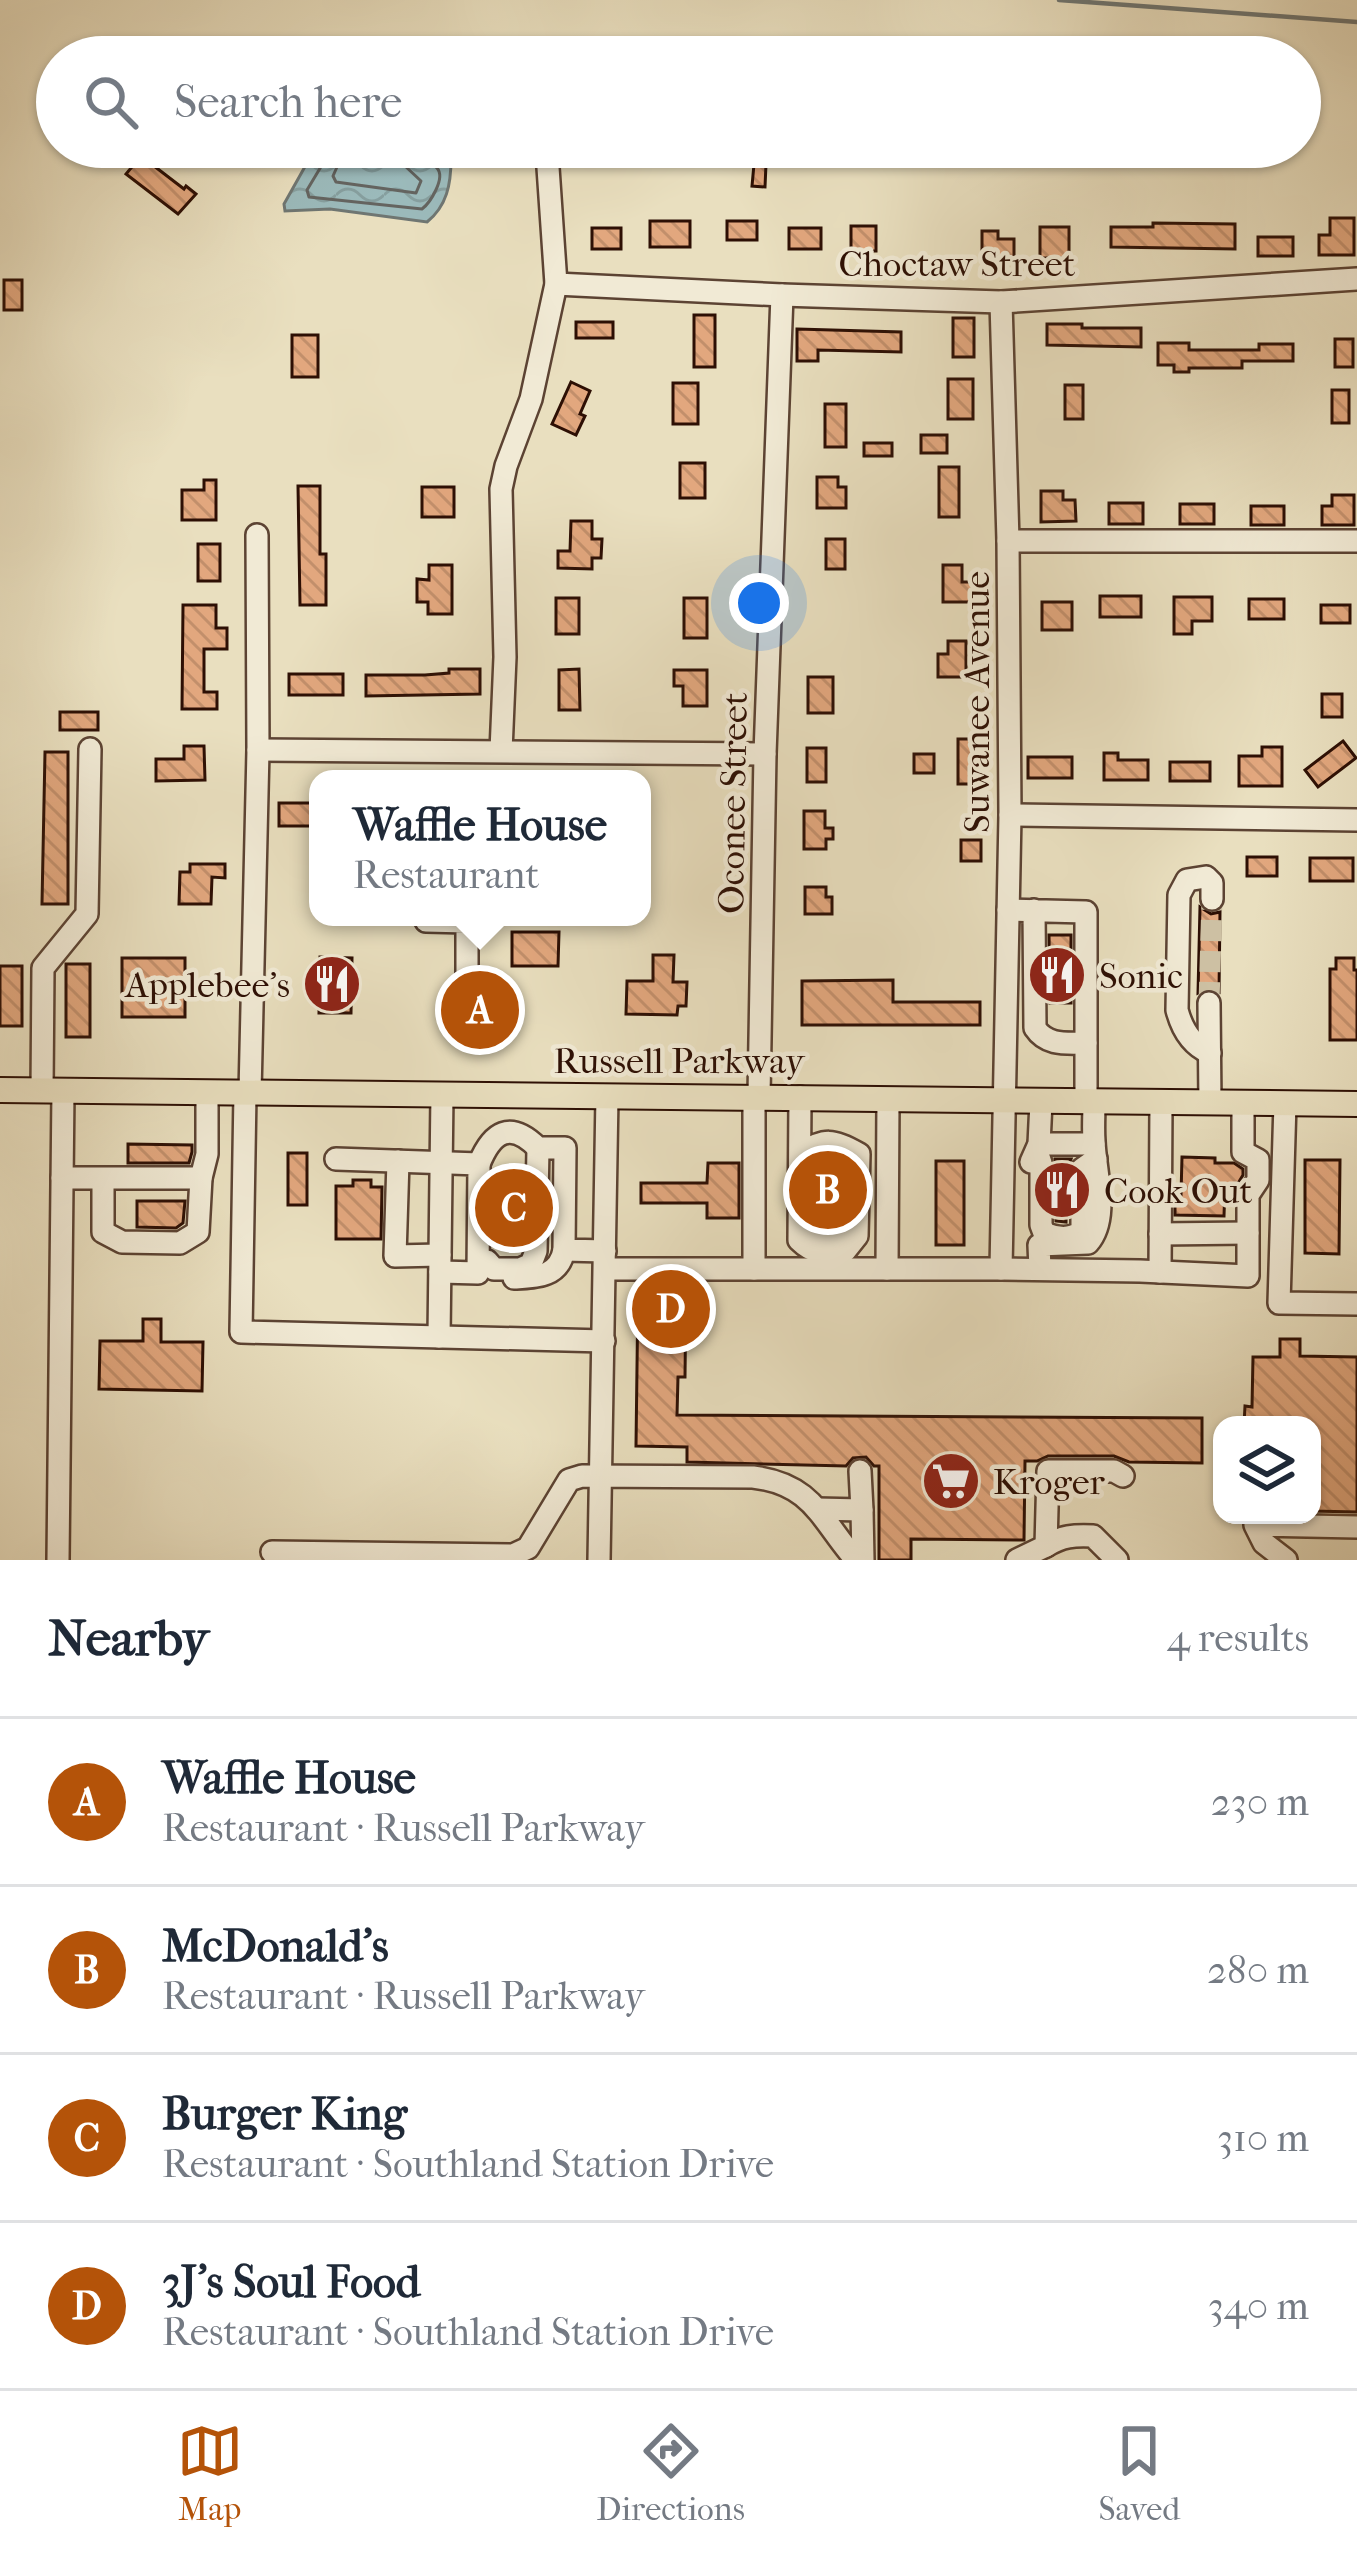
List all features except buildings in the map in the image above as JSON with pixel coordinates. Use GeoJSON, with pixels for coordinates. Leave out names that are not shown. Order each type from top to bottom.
{"type":"FeatureCollection","features":[{"type":"Feature","properties":{"kind":"main road","name":"Russell Parkway"},"geometry":{"type":"LineString","coordinates":[[0,1090],[1357,1104]]}},
{"type":"Feature","properties":{"kind":"street"},"geometry":{"type":"LineString","coordinates":[[501,751],[505,657],[501,489],[532,399],[556,284],[548,168]]}},
{"type":"Feature","properties":{"kind":"street","name":"Choctaw Street"},"geometry":{"type":"LineString","coordinates":[[556,284],[1001,302],[1357,279]]}},
{"type":"Feature","properties":{"kind":"street","name":"Oconee Street"},"geometry":{"type":"LineString","coordinates":[[754,1269],[765,754],[782,296]]}},
{"type":"Feature","properties":{"kind":"street","name":"Suwanee Avenue"},"geometry":{"type":"LineString","coordinates":[[1001,302],[1010,814],[1001,1269]]}},
{"type":"Feature","properties":{"kind":"street"},"geometry":{"type":"LineString","coordinates":[[257,536],[258,750],[241,1332],[604,1341]]}},
{"type":"Feature","properties":{"kind":"street"},"geometry":{"type":"LineString","coordinates":[[1008,541],[1357,541]]}},
{"type":"Feature","properties":{"kind":"street"},"geometry":{"type":"LineString","coordinates":[[58,1560],[62,1178],[43,968],[87,914],[90,749]]}},
{"type":"Feature","properties":{"kind":"street"},"geometry":{"type":"LineString","coordinates":[[258,750],[765,754]]}},
{"type":"Feature","properties":{"kind":"street"},"geometry":{"type":"LineString","coordinates":[[1010,814],[1357,820]]}},
{"type":"Feature","properties":{"kind":"street"},"geometry":{"type":"LineString","coordinates":[[1210,1053],[1188,1036],[1177,1010],[1179,895],[1187,880],[1206,877],[1212,883],[1212,899]]}},
{"type":"Feature","properties":{"kind":"street"},"geometry":{"type":"LineString","coordinates":[[1008,910],[1086,912],[1086,1042],[1099,1221],[1088,1243],[1039,1245]]}},
{"type":"Feature","properties":{"kind":"street"},"geometry":{"type":"LineString","coordinates":[[1034,910],[1035,1028],[1044,1039],[1086,1042]]}},
{"type":"Feature","properties":{"kind":"street"},"geometry":{"type":"LineString","coordinates":[[466,1038],[467,926]]}},
{"type":"Feature","properties":{"kind":"street"},"geometry":{"type":"LineString","coordinates":[[1209,1003],[1210,1102]]}},
{"type":"Feature","properties":{"kind":"street"},"geometry":{"type":"LineString","coordinates":[[103,1178],[103,1232],[122,1242],[179,1243],[197,1232],[207,1154],[207,1092]]}},
{"type":"Feature","properties":{"kind":"street"},"geometry":{"type":"LineString","coordinates":[[439,1337],[442,1094]]}},
{"type":"Feature","properties":{"kind":"street"},"geometry":{"type":"LineString","coordinates":[[599,1560],[607,1096]]}},
{"type":"Feature","properties":{"kind":"street"},"geometry":{"type":"LineString","coordinates":[[800,1097],[799,1240],[808,1259]]}},
{"type":"Feature","properties":{"kind":"street"},"geometry":{"type":"LineString","coordinates":[[886,1269],[888,1099]]}},
{"type":"Feature","properties":{"kind":"street"},"geometry":{"type":"LineString","coordinates":[[1040,1102],[1044,1233],[1054,1238],[1082,1231],[1082,1169],[1095,1152]]}},
{"type":"Feature","properties":{"kind":"street"},"geometry":{"type":"LineString","coordinates":[[1160,1272],[1161,1102]]}},
{"type":"Feature","properties":{"kind":"street"},"geometry":{"type":"LineString","coordinates":[[564,1250],[605,1260],[754,1269],[808,1259],[886,1269],[1248,1276],[1248,1195],[1258,1180],[1258,1160],[1243,1152],[1243,1103]]}},
{"type":"Feature","properties":{"kind":"street"},"geometry":{"type":"LineString","coordinates":[[1285,1103],[1279,1304],[1357,1304]]}},
{"type":"Feature","properties":{"kind":"street"},"geometry":{"type":"LineString","coordinates":[[495,1136],[526,1137],[538,1148],[565,1148],[564,1250],[562,1262],[546,1276],[496,1279],[482,1265],[479,1164],[495,1136]]}},
{"type":"Feature","properties":{"kind":"street"},"geometry":{"type":"LineString","coordinates":[[800,1159],[818,1142],[840,1143],[859,1154],[857,1236],[837,1261]]}},
{"type":"Feature","properties":{"kind":"street"},"geometry":{"type":"LineString","coordinates":[[1038,1147],[1095,1152]]}},
{"type":"Feature","properties":{"kind":"street"},"geometry":{"type":"LineString","coordinates":[[1038,1147],[1031,1162],[1029,1200],[1040,1270]]}},
{"type":"Feature","properties":{"kind":"street"},"geometry":{"type":"LineString","coordinates":[[398,1161],[395,1256],[482,1265],[527,1258],[536,1250],[538,1148]]}},
{"type":"Feature","properties":{"kind":"street"},"geometry":{"type":"LineString","coordinates":[[800,1159],[808,1170],[807,1223],[826,1237],[837,1235],[847,1229],[848,1148]]}},
{"type":"Feature","properties":{"kind":"street"},"geometry":{"type":"LineString","coordinates":[[336,1159],[479,1164]]}},
{"type":"Feature","properties":{"kind":"street"},"geometry":{"type":"LineString","coordinates":[[62,1178],[201,1178]]}},
{"type":"Feature","properties":{"kind":"street"},"geometry":{"type":"LineString","coordinates":[[860,1189],[887,1189]]}},
{"type":"Feature","properties":{"kind":"street"},"geometry":{"type":"LineString","coordinates":[[1160,1234],[1248,1233]]}},
{"type":"Feature","properties":{"kind":"street"},"geometry":{"type":"LineString","coordinates":[[860,1471],[860,1560]]}},
{"type":"Feature","properties":{"kind":"street"},"geometry":{"type":"LineString","coordinates":[[1046,1546],[1048,1471],[1114,1471],[1123,1476]]}},
{"type":"Feature","properties":{"kind":"street"},"geometry":{"type":"LineString","coordinates":[[272,1552],[513,1555],[528,1548],[569,1480],[582,1476],[753,1477],[778,1480],[800,1494],[860,1560]]}},
{"type":"Feature","properties":{"kind":"street"},"geometry":{"type":"LineString","coordinates":[[817,1509],[862,1510]]}},
{"type":"Feature","properties":{"kind":"street"},"geometry":{"type":"LineString","coordinates":[[1286,1560],[1264,1543],[1255,1526],[1357,1527]]}},
{"type":"Feature","properties":{"kind":"street"},"geometry":{"type":"LineString","coordinates":[[1017,1560],[1071,1535],[1093,1536],[1117,1560]]}},
{"type":"Feature","properties":{"kind":"water"},"geometry":{"type":"Polygon","coordinates":[[[304,168],[450,168],[446,194],[427,222],[330,209],[285,211],[284,204],[304,168]]]}},
{"type":"Feature","properties":{"kind":"waterway"},"geometry":{"type":"LineString","coordinates":[[1059,0],[1357,22]]}},
{"type":"Feature","properties":{"kind":"tunnel"},"geometry":{"type":"LineString","coordinates":[[1209,1003],[1212,899]]}},
{"type":"Feature","properties":{"kind":"place","name":"Sonic"},"geometry":{"type":"Point","coordinates":[1057,975]}},
{"type":"Feature","properties":{"kind":"place","name":"Applebee's"},"geometry":{"type":"Point","coordinates":[332,984]}},
{"type":"Feature","properties":{"kind":"place","name":"Waffle House"},"geometry":{"type":"Point","coordinates":[480,1010]}},
{"type":"Feature","properties":{"kind":"place","name":"McDonald's"},"geometry":{"type":"Point","coordinates":[828,1190]}},
{"type":"Feature","properties":{"kind":"place","name":"Cook Out"},"geometry":{"type":"Point","coordinates":[1062,1190]}},
{"type":"Feature","properties":{"kind":"place","name":"Burger King"},"geometry":{"type":"Point","coordinates":[514,1208]}},
{"type":"Feature","properties":{"kind":"place","name":"3J's Soul Food"},"geometry":{"type":"Point","coordinates":[671,1309]}},
{"type":"Feature","properties":{"kind":"place","name":"Kroger"},"geometry":{"type":"Point","coordinates":[951,1481]}}]}
